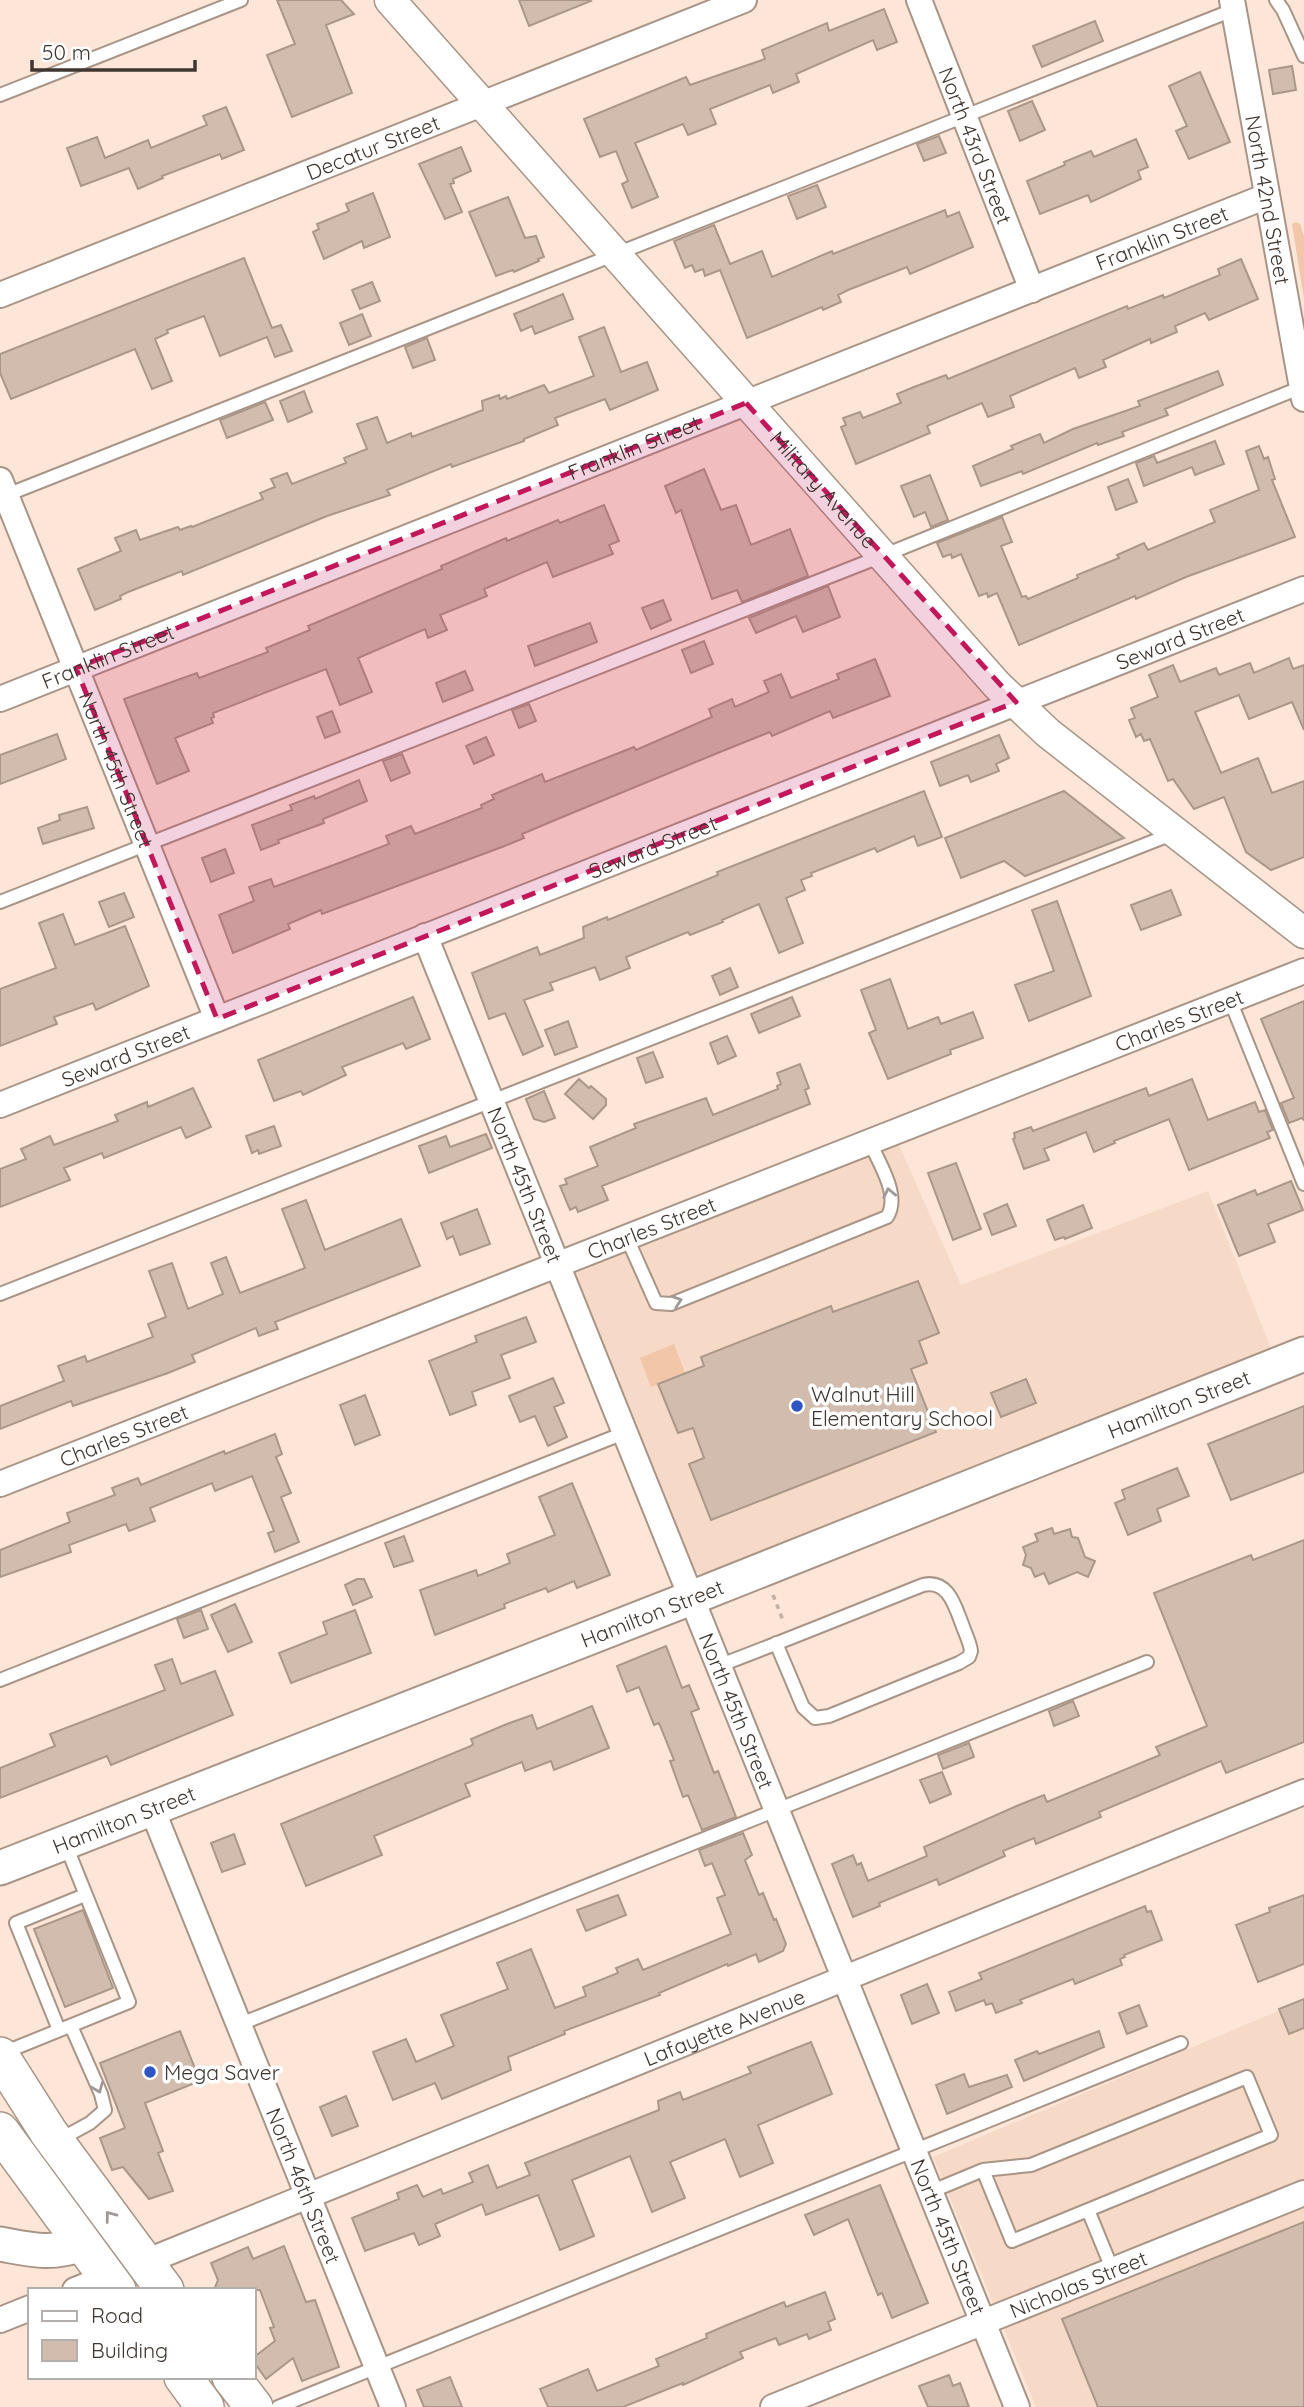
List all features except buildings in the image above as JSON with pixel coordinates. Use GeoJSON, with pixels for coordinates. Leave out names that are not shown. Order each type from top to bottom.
{"type":"FeatureCollection","features":[{"type":"Feature","properties":{"kind":"main road","name":"Hamilton Street"},"geometry":{"type":"LineString","coordinates":[[0,1868],[691,1598],[1304,1353]]}},
{"type":"Feature","properties":{"kind":"main road"},"geometry":{"type":"LineString","coordinates":[[0,2055],[55,2142],[155,2276]]}},
{"type":"Feature","properties":{"kind":"main road"},"geometry":{"type":"LineString","coordinates":[[0,2131],[83,2245],[100,2286]]}},
{"type":"Feature","properties":{"kind":"main road"},"geometry":{"type":"LineString","coordinates":[[0,2244],[41,2252],[55,2252],[83,2245]]}},
{"type":"Feature","properties":{"kind":"main road"},"geometry":{"type":"LineString","coordinates":[[184,2379],[205,2407]]}},
{"type":"Feature","properties":{"kind":"main road"},"geometry":{"type":"LineString","coordinates":[[233,2379],[254,2407]]}},
{"type":"Feature","properties":{"kind":"street","name":"Military Avenue"},"geometry":{"type":"LineString","coordinates":[[390,0],[997,685],[1048,733],[1304,933]]}},
{"type":"Feature","properties":{"kind":"street","name":"Decatur Street"},"geometry":{"type":"LineString","coordinates":[[0,295],[744,0]]}},
{"type":"Feature","properties":{"kind":"street","name":"North 43rd Street"},"geometry":{"type":"LineString","coordinates":[[919,0],[1032,290]]}},
{"type":"Feature","properties":{"kind":"street","name":"North 42nd Street"},"geometry":{"type":"LineString","coordinates":[[1233,5],[1303,393]]}},
{"type":"Feature","properties":{"kind":"street","name":"Franklin Street"},"geometry":{"type":"LineString","coordinates":[[0,699],[1267,195]]}},
{"type":"Feature","properties":{"kind":"street","name":"North 45th Street"},"geometry":{"type":"LineString","coordinates":[[2,491],[217,1019]]}},
{"type":"Feature","properties":{"kind":"street","name":"Seward Street"},"geometry":{"type":"LineString","coordinates":[[0,1105],[1304,589]]}},
{"type":"Feature","properties":{"kind":"street","name":"North 45th Street"},"geometry":{"type":"LineString","coordinates":[[425,936],[1017,2407]]}},
{"type":"Feature","properties":{"kind":"street","name":"Charles Street"},"geometry":{"type":"LineString","coordinates":[[0,1484],[1304,971]]}},
{"type":"Feature","properties":{"kind":"street","name":"Lafayette Avenue"},"geometry":{"type":"LineString","coordinates":[[155,2276],[307,2195],[1304,1792]]}},
{"type":"Feature","properties":{"kind":"street","name":"North 46th Street"},"geometry":{"type":"LineString","coordinates":[[152,1809],[393,2407]]}},
{"type":"Feature","properties":{"kind":"street","name":"Nicholas Street"},"geometry":{"type":"LineString","coordinates":[[774,2407],[1304,2193]]}},
{"type":"Feature","properties":{"kind":"street"},"geometry":{"type":"LineString","coordinates":[[0,2320],[28,2309]]}},
{"type":"Feature","properties":{"kind":"lane"},"geometry":{"type":"LineString","coordinates":[[0,95],[241,0]]}},
{"type":"Feature","properties":{"kind":"lane"},"geometry":{"type":"LineString","coordinates":[[1276,0],[1304,56]]}},
{"type":"Feature","properties":{"kind":"lane"},"geometry":{"type":"LineString","coordinates":[[2,491],[965,115],[1233,5]]}},
{"type":"Feature","properties":{"kind":"lane"},"geometry":{"type":"LineString","coordinates":[[0,902],[1303,393]]}},
{"type":"Feature","properties":{"kind":"lane"},"geometry":{"type":"LineString","coordinates":[[0,1294],[1176,832]]}},
{"type":"Feature","properties":{"kind":"lane"},"geometry":{"type":"LineString","coordinates":[[1230,1000],[1304,1184]]}},
{"type":"Feature","properties":{"kind":"lane"},"geometry":{"type":"LineString","coordinates":[[627,1238],[656,1303],[670,1304],[887,1217],[891,1210],[890,1189],[870,1142]]}},
{"type":"Feature","properties":{"kind":"lane"},"geometry":{"type":"LineString","coordinates":[[0,1680],[624,1433]]}},
{"type":"Feature","properties":{"kind":"lane"},"geometry":{"type":"LineString","coordinates":[[718,1666],[776,1643],[928,1583],[939,1586],[951,1598],[971,1651],[966,1660],[946,1669],[830,1716],[815,1718],[803,1707],[776,1643]]}},
{"type":"Feature","properties":{"kind":"lane"},"geometry":{"type":"LineString","coordinates":[[238,2025],[1147,1662]]}},
{"type":"Feature","properties":{"kind":"lane"},"geometry":{"type":"LineString","coordinates":[[0,2055],[129,2002],[64,1843]]}},
{"type":"Feature","properties":{"kind":"lane"},"geometry":{"type":"LineString","coordinates":[[55,2142],[90,2123],[105,2110],[101,2094],[65,2028],[16,1923],[85,1895]]}},
{"type":"Feature","properties":{"kind":"lane"},"geometry":{"type":"LineString","coordinates":[[278,2407],[1181,2043]]}},
{"type":"Feature","properties":{"kind":"lane"},"geometry":{"type":"LineString","coordinates":[[930,2192],[983,2170],[1031,2165],[1247,2077],[1271,2135],[1012,2241],[983,2170]]}},
{"type":"Feature","properties":{"kind":"lane"},"geometry":{"type":"LineString","coordinates":[[1088,2210],[1113,2271]]}},
{"type":"Feature","properties":{"kind":"path"},"geometry":{"type":"LineString","coordinates":[[772,1593],[786,1629]]}},
{"type":"Feature","properties":{"kind":"highlighted area"},"geometry":{"type":"Polygon","coordinates":[[[746,403],[1016,702],[217,1019],[76,668],[746,403]]]}},
{"type":"Feature","properties":{"kind":"shaded area"},"geometry":{"type":"Polygon","coordinates":[[[1292,224],[1300,224],[1304,236],[1304,299],[1292,224]]]}},
{"type":"Feature","properties":{"kind":"shaded area"},"geometry":{"type":"Polygon","coordinates":[[[898,1143],[961,1285],[1208,1191],[1272,1351],[708,1573],[695,1572],[689,1564],[574,1278],[576,1272],[898,1143]]]}},
{"type":"Feature","properties":{"kind":"shaded area"},"geometry":{"type":"Polygon","coordinates":[[[674,1344],[685,1373],[651,1387],[640,1358],[674,1344]]]}},
{"type":"Feature","properties":{"kind":"shaded area"},"geometry":{"type":"Polygon","coordinates":[[[1304,2000],[1304,2407],[1036,2407],[933,2157],[1304,2000]]]}},
{"type":"Feature","properties":{"kind":"place","name":"Walnut Hill Elementary School"},"geometry":{"type":"Point","coordinates":[797,1406]}},
{"type":"Feature","properties":{"kind":"place","name":"Mega Saver"},"geometry":{"type":"Point","coordinates":[150,2072]}}]}
